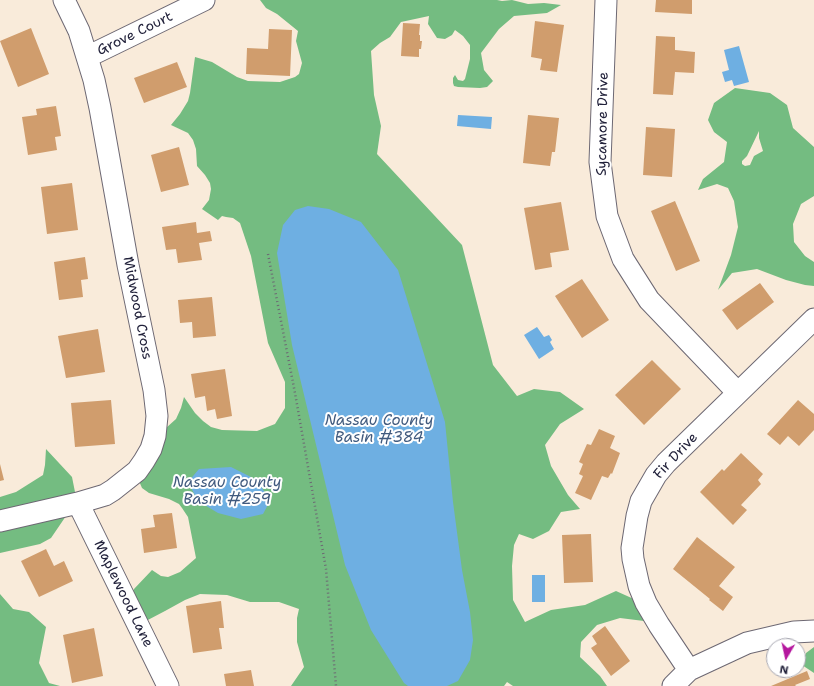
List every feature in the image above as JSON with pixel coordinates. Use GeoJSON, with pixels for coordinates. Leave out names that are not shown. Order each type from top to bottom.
{"type":"FeatureCollection","features":[{"type":"Feature","properties":{"kind":"street","name":"Midwood Cross"},"geometry":{"type":"LineString","coordinates":[[0,521],[78,503],[105,495],[137,471],[151,448],[155,436],[157,416],[154,390],[128,265],[100,108],[79,31],[64,0]]}},
{"type":"Feature","properties":{"kind":"street","name":"Grove Court"},"geometry":{"type":"LineString","coordinates":[[87,57],[204,0]]}},
{"type":"Feature","properties":{"kind":"street","name":"Sycamore Drive"},"geometry":{"type":"LineString","coordinates":[[606,0],[600,162],[607,216],[623,259],[649,300],[738,393]]}},
{"type":"Feature","properties":{"kind":"street","name":"Fir Drive"},"geometry":{"type":"LineString","coordinates":[[689,670],[659,625],[642,592],[633,559],[633,537],[642,501],[656,475],[666,463],[814,319]]}},
{"type":"Feature","properties":{"kind":"street","name":"Maplewood Lane"},"geometry":{"type":"LineString","coordinates":[[78,503],[168,686]]}},
{"type":"Feature","properties":{"kind":"street"},"geometry":{"type":"LineString","coordinates":[[672,686],[689,670],[754,640],[794,632],[814,631]]}},
{"type":"Feature","properties":{"kind":"path"},"geometry":{"type":"LineString","coordinates":[[268,254],[295,393],[326,569],[336,686]]}},
{"type":"Feature","properties":{"kind":"green space"},"geometry":{"type":"Polygon","coordinates":[[[260,0],[512,0],[528,4],[544,3],[561,5],[547,13],[514,16],[499,29],[481,53],[484,70],[493,81],[487,87],[480,88],[458,87],[454,86],[453,83],[453,78],[455,75],[458,80],[463,81],[465,79],[470,59],[470,45],[463,36],[455,30],[452,35],[445,39],[437,38],[428,24],[429,16],[401,22],[390,37],[371,51],[374,95],[381,126],[377,154],[462,245],[493,365],[517,396],[534,389],[560,392],[584,409],[560,424],[545,445],[551,466],[568,495],[580,509],[561,512],[549,531],[533,539],[519,534],[514,545],[512,566],[513,600],[525,622],[551,610],[585,605],[616,591],[636,600],[644,621],[620,618],[597,625],[581,642],[580,657],[600,676],[607,686],[513,686],[507,682],[504,686],[291,686],[304,667],[297,642],[297,618],[299,609],[279,602],[250,602],[227,595],[200,594],[185,600],[144,622],[131,595],[134,589],[152,570],[161,576],[168,577],[180,572],[196,558],[188,517],[182,508],[179,504],[169,499],[149,493],[142,488],[139,481],[166,428],[176,419],[184,397],[195,413],[203,421],[211,427],[222,430],[257,431],[275,424],[285,408],[285,382],[268,343],[251,256],[240,223],[233,218],[222,216],[218,220],[202,209],[209,200],[211,189],[210,183],[197,166],[196,149],[193,140],[188,133],[171,125],[188,101],[195,57],[212,62],[237,77],[248,81],[280,82],[295,77],[299,74],[302,63],[296,41],[298,31],[277,14],[266,8],[260,0]]]}},
{"type":"Feature","properties":{"kind":"green space"},"geometry":{"type":"Polygon","coordinates":[[[735,88],[770,93],[787,105],[793,128],[814,147],[814,196],[801,204],[793,224],[794,242],[805,256],[814,262],[814,286],[786,280],[757,269],[732,273],[718,290],[731,255],[738,227],[734,201],[728,188],[717,184],[698,190],[703,179],[724,162],[727,142],[714,132],[708,120],[714,103],[735,88]],[[759,131],[747,156],[742,161],[742,164],[745,166],[750,165],[754,156],[763,151],[759,138],[759,131]]]}},
{"type":"Feature","properties":{"kind":"green space"},"geometry":{"type":"Polygon","coordinates":[[[46,449],[72,477],[75,492],[66,516],[51,538],[40,544],[0,553],[0,497],[16,492],[43,475],[46,449]]]}},
{"type":"Feature","properties":{"kind":"green space"},"geometry":{"type":"Polygon","coordinates":[[[0,594],[13,609],[29,612],[46,627],[39,663],[49,683],[60,686],[0,686],[0,594]]]}},
{"type":"Feature","properties":{"kind":"green space"},"geometry":{"type":"Polygon","coordinates":[[[814,647],[814,673],[806,668],[806,653],[814,647]]]}},
{"type":"Feature","properties":{"kind":"water"},"geometry":{"type":"Polygon","coordinates":[[[739,46],[749,82],[734,86],[732,80],[725,82],[722,72],[729,70],[724,50],[739,46]]]}},
{"type":"Feature","properties":{"kind":"water"},"geometry":{"type":"Polygon","coordinates":[[[458,115],[492,117],[491,129],[457,126],[458,115]]]}},
{"type":"Feature","properties":{"kind":"water","name":"Nassau County Basin #384"},"geometry":{"type":"Polygon","coordinates":[[[308,206],[329,209],[361,222],[398,270],[445,422],[453,502],[473,640],[470,660],[458,681],[447,686],[408,686],[404,683],[371,630],[345,565],[292,345],[277,253],[283,225],[295,210],[308,206]]]}},
{"type":"Feature","properties":{"kind":"water"},"geometry":{"type":"Polygon","coordinates":[[[537,327],[544,337],[549,335],[552,340],[550,342],[554,349],[539,359],[524,335],[537,327]]]}},
{"type":"Feature","properties":{"kind":"water","name":"Nassau County Basin #259"},"geometry":{"type":"Polygon","coordinates":[[[231,467],[257,480],[270,501],[263,514],[241,519],[218,513],[198,501],[188,482],[199,469],[231,467]]]}},
{"type":"Feature","properties":{"kind":"water"},"geometry":{"type":"Polygon","coordinates":[[[532,575],[545,575],[545,602],[532,602],[532,575]]]}},
{"type":"Feature","properties":{"kind":"building"},"geometry":{"type":"Polygon","coordinates":[[[656,0],[692,0],[692,14],[655,12],[656,0]]]}},
{"type":"Feature","properties":{"kind":"building"},"geometry":{"type":"Polygon","coordinates":[[[535,21],[564,25],[557,72],[540,70],[542,59],[531,57],[535,21]]]}},
{"type":"Feature","properties":{"kind":"building"},"geometry":{"type":"Polygon","coordinates":[[[403,23],[420,24],[419,35],[420,41],[422,41],[421,49],[419,49],[419,57],[401,56],[403,23]]]}},
{"type":"Feature","properties":{"kind":"building"},"geometry":{"type":"Polygon","coordinates":[[[31,28],[49,74],[18,87],[0,41],[31,28]]]}},
{"type":"Feature","properties":{"kind":"building"},"geometry":{"type":"Polygon","coordinates":[[[269,29],[292,30],[290,76],[246,74],[247,48],[268,49],[269,29]]]}},
{"type":"Feature","properties":{"kind":"building"},"geometry":{"type":"Polygon","coordinates":[[[656,36],[675,37],[675,50],[695,52],[694,73],[675,72],[673,95],[653,94],[656,36]]]}},
{"type":"Feature","properties":{"kind":"building"},"geometry":{"type":"Polygon","coordinates":[[[177,62],[187,87],[144,103],[134,78],[177,62]]]}},
{"type":"Feature","properties":{"kind":"building"},"geometry":{"type":"Polygon","coordinates":[[[56,106],[61,136],[55,137],[57,150],[28,155],[22,117],[37,115],[36,109],[56,106]]]}},
{"type":"Feature","properties":{"kind":"building"},"geometry":{"type":"Polygon","coordinates":[[[528,115],[559,118],[555,152],[552,152],[550,166],[523,163],[528,115]]]}},
{"type":"Feature","properties":{"kind":"building"},"geometry":{"type":"Polygon","coordinates":[[[646,127],[675,129],[672,177],[643,175],[646,127]]]}},
{"type":"Feature","properties":{"kind":"building"},"geometry":{"type":"Polygon","coordinates":[[[179,147],[189,185],[161,192],[151,155],[179,147]]]}},
{"type":"Feature","properties":{"kind":"building"},"geometry":{"type":"Polygon","coordinates":[[[72,183],[78,230],[47,234],[41,187],[72,183]]]}},
{"type":"Feature","properties":{"kind":"building"},"geometry":{"type":"Polygon","coordinates":[[[675,201],[700,261],[676,271],[651,211],[675,201]]]}},
{"type":"Feature","properties":{"kind":"building"},"geometry":{"type":"Polygon","coordinates":[[[561,202],[569,250],[550,253],[552,267],[535,270],[524,208],[561,202]]]}},
{"type":"Feature","properties":{"kind":"building"},"geometry":{"type":"Polygon","coordinates":[[[196,222],[197,233],[210,231],[212,241],[199,243],[202,260],[178,263],[176,249],[166,250],[162,227],[196,222]]]}},
{"type":"Feature","properties":{"kind":"building"},"geometry":{"type":"Polygon","coordinates":[[[85,257],[88,279],[81,280],[83,297],[59,300],[54,262],[85,257]]]}},
{"type":"Feature","properties":{"kind":"building"},"geometry":{"type":"Polygon","coordinates":[[[582,279],[609,320],[582,338],[555,296],[582,279]]]}},
{"type":"Feature","properties":{"kind":"building"},"geometry":{"type":"Polygon","coordinates":[[[760,283],[774,302],[737,330],[722,310],[760,283]]]}},
{"type":"Feature","properties":{"kind":"building"},"geometry":{"type":"Polygon","coordinates":[[[212,297],[216,336],[193,338],[192,322],[180,323],[178,300],[212,297]]]}},
{"type":"Feature","properties":{"kind":"building"},"geometry":{"type":"Polygon","coordinates":[[[98,329],[105,372],[66,378],[58,336],[98,329]]]}},
{"type":"Feature","properties":{"kind":"building"},"geometry":{"type":"Polygon","coordinates":[[[652,360],[681,389],[644,425],[615,395],[652,360]]]}},
{"type":"Feature","properties":{"kind":"building"},"geometry":{"type":"Polygon","coordinates":[[[225,369],[232,416],[217,419],[215,409],[207,411],[205,396],[195,398],[191,374],[225,369]]]}},
{"type":"Feature","properties":{"kind":"building"},"geometry":{"type":"Polygon","coordinates":[[[111,400],[115,444],[75,447],[71,403],[111,400]]]}},
{"type":"Feature","properties":{"kind":"building"},"geometry":{"type":"Polygon","coordinates":[[[798,400],[814,414],[814,430],[799,446],[788,436],[780,445],[767,434],[798,400]]]}},
{"type":"Feature","properties":{"kind":"building"},"geometry":{"type":"Polygon","coordinates":[[[599,429],[615,436],[610,448],[620,453],[612,474],[611,473],[608,478],[602,476],[591,500],[575,493],[583,476],[579,474],[583,464],[579,462],[587,444],[591,445],[599,429]]]}},
{"type":"Feature","properties":{"kind":"building"},"geometry":{"type":"Polygon","coordinates":[[[741,453],[763,474],[758,480],[761,484],[741,505],[747,510],[733,525],[700,492],[722,469],[724,471],[741,453]]]}},
{"type":"Feature","properties":{"kind":"building"},"geometry":{"type":"Polygon","coordinates":[[[0,464],[4,480],[0,481],[0,464]]]}},
{"type":"Feature","properties":{"kind":"building"},"geometry":{"type":"Polygon","coordinates":[[[172,513],[177,548],[144,553],[141,529],[155,527],[153,515],[172,513]]]}},
{"type":"Feature","properties":{"kind":"building"},"geometry":{"type":"Polygon","coordinates":[[[591,534],[593,582],[564,583],[562,535],[591,534]]]}},
{"type":"Feature","properties":{"kind":"building"},"geometry":{"type":"Polygon","coordinates":[[[697,537],[735,567],[719,586],[733,597],[723,611],[673,569],[697,537]]]}},
{"type":"Feature","properties":{"kind":"building"},"geometry":{"type":"Polygon","coordinates":[[[46,549],[54,566],[64,561],[73,581],[39,597],[21,561],[46,549]]]}},
{"type":"Feature","properties":{"kind":"building"},"geometry":{"type":"Polygon","coordinates":[[[221,601],[224,628],[219,628],[222,649],[193,653],[186,606],[221,601]]]}},
{"type":"Feature","properties":{"kind":"building"},"geometry":{"type":"Polygon","coordinates":[[[605,626],[630,661],[611,676],[591,648],[597,644],[592,636],[605,626]]]}},
{"type":"Feature","properties":{"kind":"building"},"geometry":{"type":"Polygon","coordinates":[[[94,628],[103,676],[72,683],[63,635],[94,628]]]}},
{"type":"Feature","properties":{"kind":"building"},"geometry":{"type":"Polygon","coordinates":[[[251,670],[254,686],[226,686],[224,674],[251,670]]]}},
{"type":"Feature","properties":{"kind":"building"},"geometry":{"type":"Polygon","coordinates":[[[806,671],[810,679],[795,685],[796,686],[771,686],[790,678],[806,678],[806,671]]]}}]}
